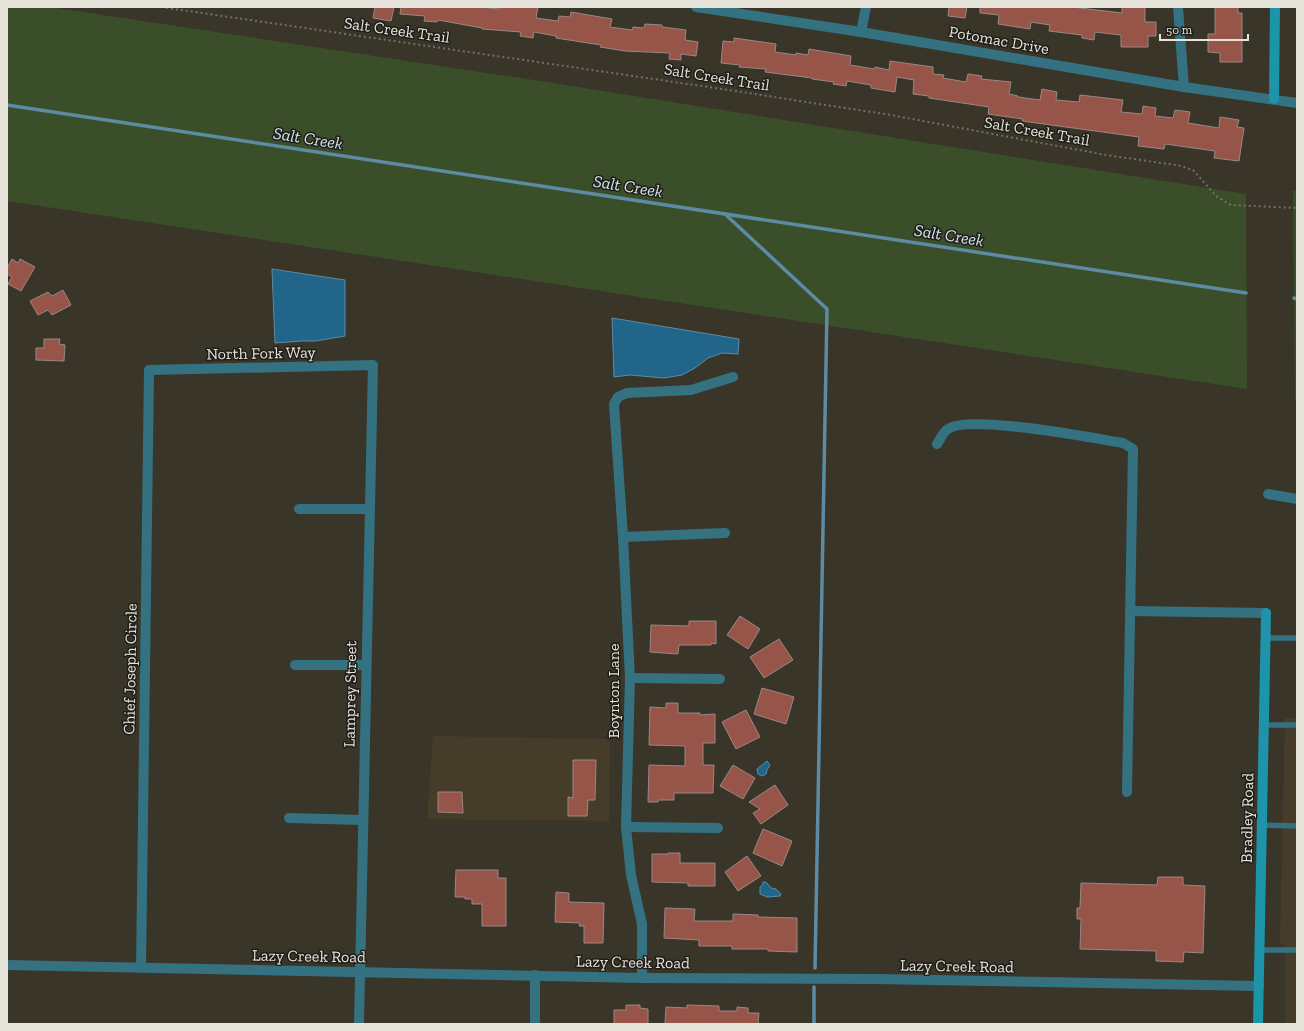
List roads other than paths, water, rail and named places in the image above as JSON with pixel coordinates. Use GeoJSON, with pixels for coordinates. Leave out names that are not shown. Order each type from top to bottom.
{"type":"FeatureCollection","features":[{"type":"Feature","properties":{"kind":"street","name":"Potomac Drive"},"geometry":{"type":"LineString","coordinates":[[696,7],[861,32],[1184,87],[1297,103]]}},
{"type":"Feature","properties":{"kind":"street"},"geometry":{"type":"LineString","coordinates":[[861,32],[866,7]]}},
{"type":"Feature","properties":{"kind":"street"},"geometry":{"type":"LineString","coordinates":[[1178,7],[1184,87]]}},
{"type":"Feature","properties":{"kind":"street"},"geometry":{"type":"LineString","coordinates":[[1274,99],[1275,7]]}},
{"type":"Feature","properties":{"kind":"street","name":"North Fork Way"},"geometry":{"type":"LineString","coordinates":[[149,370],[372,365]]}},
{"type":"Feature","properties":{"kind":"street","name":"Lamprey Street"},"geometry":{"type":"LineString","coordinates":[[359,1024],[372,365]]}},
{"type":"Feature","properties":{"kind":"street","name":"Chief Joseph Circle"},"geometry":{"type":"LineString","coordinates":[[141,968],[149,370]]}},
{"type":"Feature","properties":{"kind":"street","name":"Boynton Lane"},"geometry":{"type":"LineString","coordinates":[[642,978],[642,924],[631,875],[626,827],[630,678],[623,537],[614,404],[618,397],[627,394],[691,390],[733,377]]}},
{"type":"Feature","properties":{"kind":"street"},"geometry":{"type":"LineString","coordinates":[[937,444],[948,429],[960,424],[1028,427],[1116,441],[1133,449],[1127,792]]}},
{"type":"Feature","properties":{"kind":"street"},"geometry":{"type":"LineString","coordinates":[[1268,494],[1297,499]]}},
{"type":"Feature","properties":{"kind":"street"},"geometry":{"type":"LineString","coordinates":[[299,509],[369,509]]}},
{"type":"Feature","properties":{"kind":"street"},"geometry":{"type":"LineString","coordinates":[[623,537],[725,532]]}},
{"type":"Feature","properties":{"kind":"street","name":"Bradley Road"},"geometry":{"type":"LineString","coordinates":[[1130,611],[1266,613],[1258,1024]]}},
{"type":"Feature","properties":{"kind":"street"},"geometry":{"type":"LineString","coordinates":[[295,665],[366,665]]}},
{"type":"Feature","properties":{"kind":"street"},"geometry":{"type":"LineString","coordinates":[[630,678],[720,679]]}},
{"type":"Feature","properties":{"kind":"street"},"geometry":{"type":"LineString","coordinates":[[289,818],[363,820]]}},
{"type":"Feature","properties":{"kind":"street"},"geometry":{"type":"LineString","coordinates":[[626,827],[718,828]]}},
{"type":"Feature","properties":{"kind":"street","name":"Lazy Creek Road"},"geometry":{"type":"LineString","coordinates":[[7,966],[360,971],[642,978],[898,980],[1259,986]]}},
{"type":"Feature","properties":{"kind":"street"},"geometry":{"type":"LineString","coordinates":[[535,1024],[536,975]]}},
{"type":"Feature","properties":{"kind":"lane"},"geometry":{"type":"LineString","coordinates":[[1265,638],[1297,638]]}},
{"type":"Feature","properties":{"kind":"lane"},"geometry":{"type":"LineString","coordinates":[[1264,725],[1297,725]]}},
{"type":"Feature","properties":{"kind":"lane"},"geometry":{"type":"LineString","coordinates":[[1262,825],[1297,826]]}},
{"type":"Feature","properties":{"kind":"lane"},"geometry":{"type":"LineString","coordinates":[[1260,950],[1297,950]]}},
{"type":"Feature","properties":{"kind":"water"},"geometry":{"type":"Polygon","coordinates":[[[272,269],[345,280],[345,336],[316,341],[275,343],[272,269]]]}},
{"type":"Feature","properties":{"kind":"water"},"geometry":{"type":"Polygon","coordinates":[[[612,318],[739,339],[738,354],[722,353],[708,358],[695,368],[682,375],[664,378],[630,375],[614,377],[612,318]]]}},
{"type":"Feature","properties":{"kind":"water"},"geometry":{"type":"Polygon","coordinates":[[[767,761],[770,765],[766,774],[762,776],[758,774],[757,769],[767,761]]]}},
{"type":"Feature","properties":{"kind":"water"},"geometry":{"type":"Polygon","coordinates":[[[763,882],[766,882],[771,888],[776,889],[781,894],[780,896],[767,897],[760,894],[760,887],[763,882]]]}},
{"type":"Feature","properties":{"kind":"waterway","name":"Salt Creek"},"geometry":{"type":"LineString","coordinates":[[7,105],[1246,293]]}},
{"type":"Feature","properties":{"kind":"waterway"},"geometry":{"type":"LineString","coordinates":[[725,214],[827,309],[815,968]]}},
{"type":"Feature","properties":{"kind":"waterway"},"geometry":{"type":"LineString","coordinates":[[814,987],[814,1024]]}}]}
